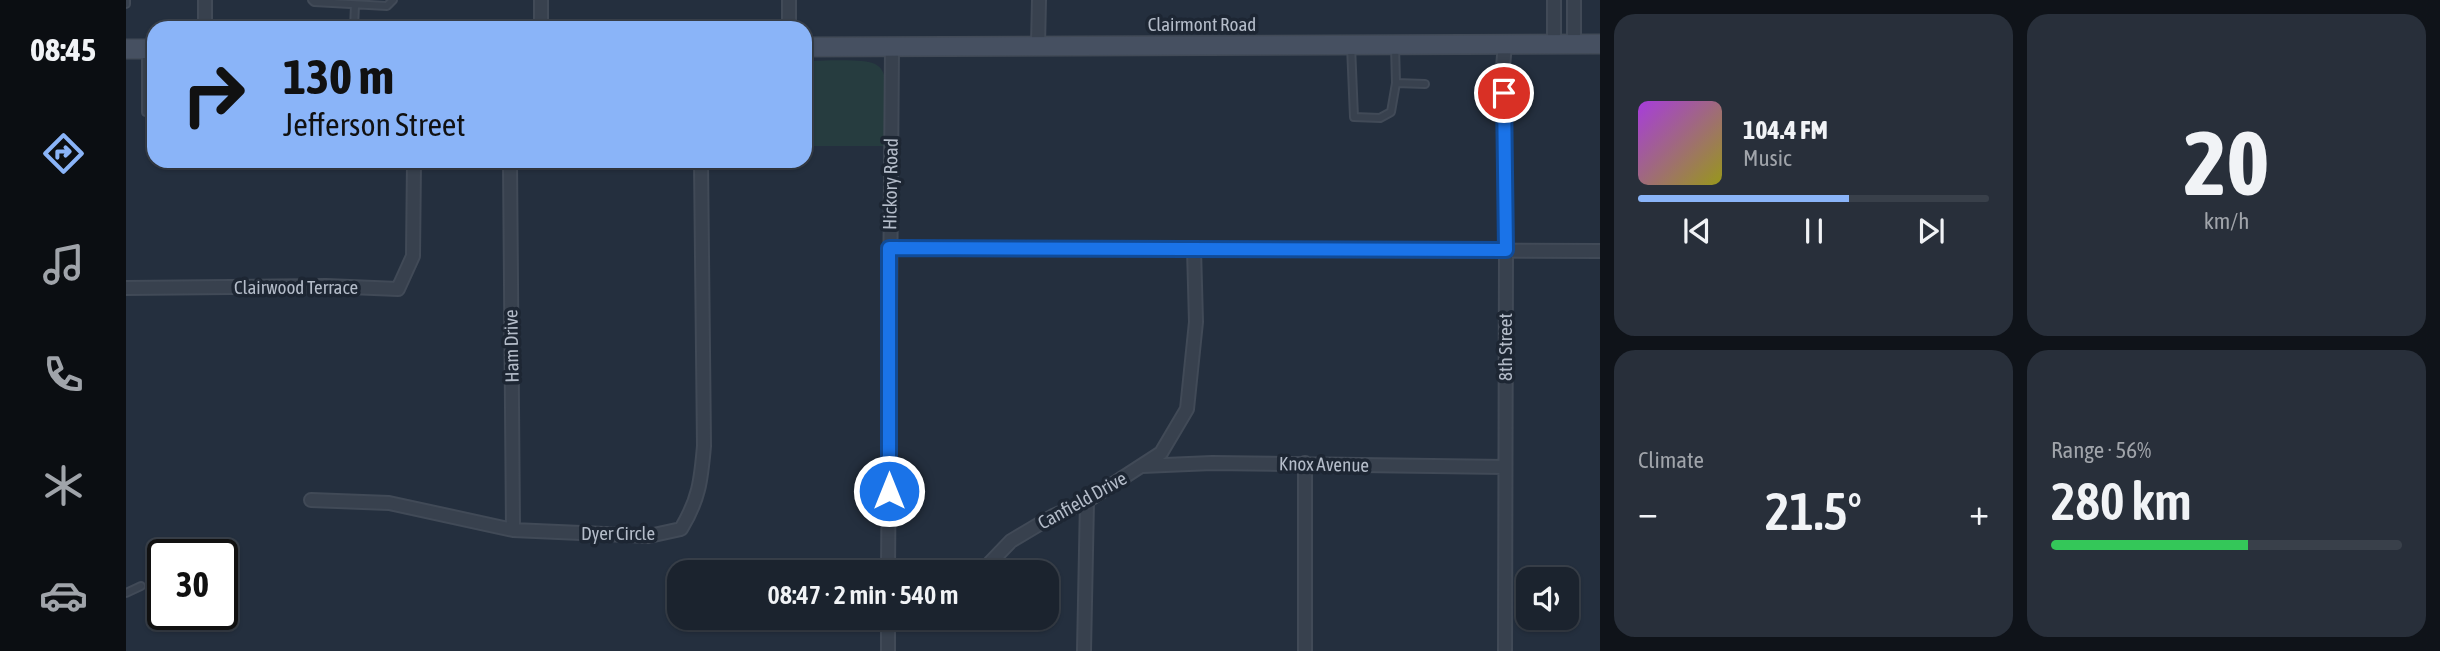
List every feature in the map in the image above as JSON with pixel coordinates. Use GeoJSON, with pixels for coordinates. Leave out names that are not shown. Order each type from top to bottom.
{"type":"FeatureCollection","features":[{"type":"Feature","properties":{"kind":"main road","name":"Clairmont Road"},"geometry":{"type":"LineString","coordinates":[[812,47],[1600,44]]}},
{"type":"Feature","properties":{"kind":"main road"},"geometry":{"type":"LineString","coordinates":[[126,49],[147,49]]}},
{"type":"Feature","properties":{"kind":"street"},"geometry":{"type":"LineString","coordinates":[[205,0],[205,21]]}},
{"type":"Feature","properties":{"kind":"street"},"geometry":{"type":"LineString","coordinates":[[541,0],[541,21]]}},
{"type":"Feature","properties":{"kind":"street"},"geometry":{"type":"LineString","coordinates":[[789,0],[789,21]]}},
{"type":"Feature","properties":{"kind":"street"},"geometry":{"type":"LineString","coordinates":[[1038,45],[1039,0]]}},
{"type":"Feature","properties":{"kind":"street"},"geometry":{"type":"LineString","coordinates":[[1554,0],[1554,44]]}},
{"type":"Feature","properties":{"kind":"street"},"geometry":{"type":"LineString","coordinates":[[1574,0],[1574,44]]}},
{"type":"Feature","properties":{"kind":"street","name":"8th Street"},"geometry":{"type":"LineString","coordinates":[[1505,44],[1506,651]]}},
{"type":"Feature","properties":{"kind":"street","name":"Hickory Road"},"geometry":{"type":"LineString","coordinates":[[888,560],[892,47]]}},
{"type":"Feature","properties":{"kind":"street","name":"Clairwood Terrace"},"geometry":{"type":"LineString","coordinates":[[126,288],[326,286],[398,289],[413,256],[414,168]]}},
{"type":"Feature","properties":{"kind":"street","name":"Ham Drive"},"geometry":{"type":"LineString","coordinates":[[510,168],[513,530]]}},
{"type":"Feature","properties":{"kind":"street","name":"Dyer Circle"},"geometry":{"type":"LineString","coordinates":[[311,500],[389,503],[513,530],[649,536],[681,529],[694,506],[701,480],[704,421],[701,168]]}},
{"type":"Feature","properties":{"kind":"street"},"geometry":{"type":"LineString","coordinates":[[889,248],[1600,251]]}},
{"type":"Feature","properties":{"kind":"street","name":"Canfield Drive"},"geometry":{"type":"LineString","coordinates":[[993,560],[1011,541],[1053,516],[1087,502],[1161,453],[1187,409],[1196,322],[1194,249]]}},
{"type":"Feature","properties":{"kind":"street"},"geometry":{"type":"LineString","coordinates":[[1304,651],[1305,463]]}},
{"type":"Feature","properties":{"kind":"street","name":"Knox Avenue"},"geometry":{"type":"LineString","coordinates":[[1142,466],[1305,463],[1505,467]]}},
{"type":"Feature","properties":{"kind":"street"},"geometry":{"type":"LineString","coordinates":[[1084,651],[1087,502]]}},
{"type":"Feature","properties":{"kind":"street"},"geometry":{"type":"LineString","coordinates":[[888,630],[888,651]]}},
{"type":"Feature","properties":{"kind":"lane"},"geometry":{"type":"LineString","coordinates":[[312,0],[387,6],[393,0]]}},
{"type":"Feature","properties":{"kind":"lane"},"geometry":{"type":"LineString","coordinates":[[354,21],[355,5]]}},
{"type":"Feature","properties":{"kind":"lane"},"geometry":{"type":"LineString","coordinates":[[1351,44],[1354,117],[1380,118],[1391,112],[1396,83],[1395,44]]}},
{"type":"Feature","properties":{"kind":"lane"},"geometry":{"type":"LineString","coordinates":[[1396,83],[1425,84]]}},
{"type":"Feature","properties":{"kind":"lane"},"geometry":{"type":"LineString","coordinates":[[126,593],[141,586]]}},
{"type":"Feature","properties":{"kind":"green space"},"geometry":{"type":"Polygon","coordinates":[[[812,61],[862,61],[880,68],[885,81],[885,146],[812,146],[812,61]]]}},
{"type":"Feature","properties":{"kind":"route"},"geometry":{"type":"LineString","coordinates":[[889,491],[889,248],[1506,250],[1504,93]]}}]}
